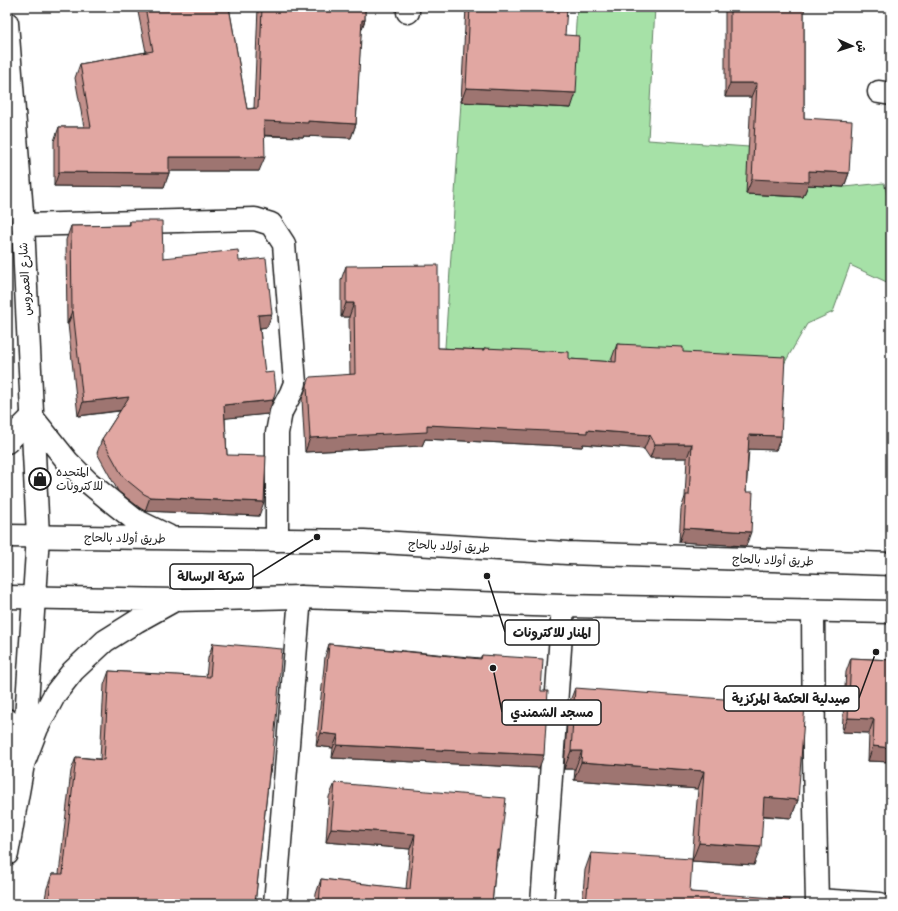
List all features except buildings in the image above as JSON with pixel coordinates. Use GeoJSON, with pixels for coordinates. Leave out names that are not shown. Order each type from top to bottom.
{"type":"FeatureCollection","features":[{"type":"Feature","properties":{"kind":"street","name":"شارع العمروس"},"geometry":{"type":"LineString","coordinates":[[7,23],[13,186],[23,225],[38,536],[23,764]]}},
{"type":"Feature","properties":{"kind":"street"},"geometry":{"type":"LineString","coordinates":[[23,225],[255,219],[271,224],[284,244],[295,383],[281,412],[277,433],[277,540]]}},
{"type":"Feature","properties":{"kind":"street"},"geometry":{"type":"LineString","coordinates":[[7,442],[32,417],[68,462],[88,482],[135,520],[174,538]]}},
{"type":"Feature","properties":{"kind":"street","name":"طريق أولاد بالحاج"},"geometry":{"type":"LineString","coordinates":[[7,536],[364,542],[567,552],[891,564]]}},
{"type":"Feature","properties":{"kind":"street"},"geometry":{"type":"LineString","coordinates":[[7,597],[174,600],[300,597],[563,606],[891,612]]}},
{"type":"Feature","properties":{"kind":"street"},"geometry":{"type":"LineString","coordinates":[[275,904],[300,597]]}},
{"type":"Feature","properties":{"kind":"street"},"geometry":{"type":"LineString","coordinates":[[7,854],[23,764],[37,728],[55,694],[73,671],[105,641],[174,600]]}},
{"type":"Feature","properties":{"kind":"street"},"geometry":{"type":"LineString","coordinates":[[542,904],[563,606]]}},
{"type":"Feature","properties":{"kind":"street"},"geometry":{"type":"LineString","coordinates":[[813,611],[817,902],[880,904]]}},
{"type":"Feature","properties":{"kind":"street"},"geometry":{"type":"LineString","coordinates":[[7,720],[23,764]]}},
{"type":"Feature","properties":{"kind":"green space"},"geometry":{"type":"Polygon","coordinates":[[[577,7],[655,7],[648,140],[749,147],[747,194],[803,197],[804,185],[844,187],[884,183],[891,208],[891,284],[850,265],[833,312],[807,324],[780,371],[612,358],[585,374],[450,363],[445,347],[461,102],[571,108],[577,7]]]}},
{"type":"Feature","properties":{"kind":"place","name":"المتحده للاكترونات"},"geometry":{"type":"Point","coordinates":[40,479]}},
{"type":"Feature","properties":{"kind":"place","name":"شركة الرسالة"},"geometry":{"type":"Point","coordinates":[317,537]}},
{"type":"Feature","properties":{"kind":"place","name":"المنار للاكترونات"},"geometry":{"type":"Point","coordinates":[487,576]}},
{"type":"Feature","properties":{"kind":"place","name":"صيدلية الحكمة المركزية"},"geometry":{"type":"Point","coordinates":[876,652]}},
{"type":"Feature","properties":{"kind":"place","name":"مسجد الشمندي"},"geometry":{"type":"Point","coordinates":[493,668]}}]}
